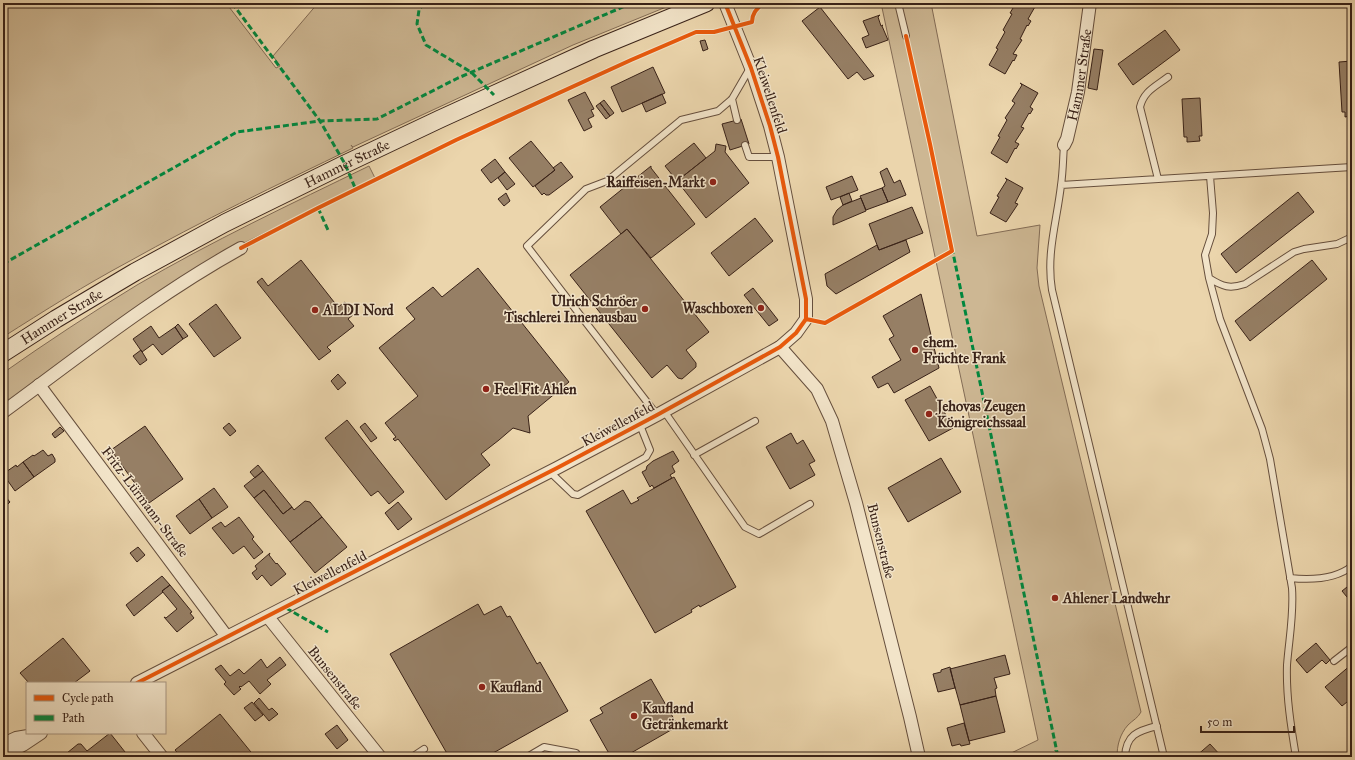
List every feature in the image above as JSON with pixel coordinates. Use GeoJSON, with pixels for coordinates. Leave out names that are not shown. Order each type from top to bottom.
{"type":"FeatureCollection","features":[{"type":"Feature","properties":{"kind":"main road","name":"Hammer Straße"},"geometry":{"type":"LineString","coordinates":[[3,353],[56,319],[135,272],[232,220],[440,119],[594,50],[706,3]]}},
{"type":"Feature","properties":{"kind":"street","name":"Kleiwellenfeld"},"geometry":{"type":"LineString","coordinates":[[139,682],[640,425],[780,347],[796,333],[806,318],[806,299],[778,157],[770,126],[751,68],[725,3]]}},
{"type":"Feature","properties":{"kind":"street","name":"Hammer Straße"},"geometry":{"type":"LineString","coordinates":[[1064,145],[1078,92],[1090,3]]}},
{"type":"Feature","properties":{"kind":"street"},"geometry":{"type":"LineString","coordinates":[[3,412],[160,298],[241,248]]}},
{"type":"Feature","properties":{"kind":"street","name":"Bunsenstraße"},"geometry":{"type":"LineString","coordinates":[[780,347],[817,389],[832,421],[856,503],[919,757]]}},
{"type":"Feature","properties":{"kind":"street","name":"Fritz-Lürmann-Straße"},"geometry":{"type":"LineString","coordinates":[[39,385],[227,637]]}},
{"type":"Feature","properties":{"kind":"street","name":"Bunsenstraße"},"geometry":{"type":"LineString","coordinates":[[268,617],[380,757]]}},
{"type":"Feature","properties":{"kind":"street"},"geometry":{"type":"LineString","coordinates":[[3,744],[16,738],[39,734]]}},
{"type":"Feature","properties":{"kind":"street"},"geometry":{"type":"LineString","coordinates":[[3,755],[23,745],[39,734]]}},
{"type":"Feature","properties":{"kind":"street"},"geometry":{"type":"LineString","coordinates":[[144,734],[162,757]]}},
{"type":"Feature","properties":{"kind":"lane"},"geometry":{"type":"LineString","coordinates":[[898,3],[906,36]]}},
{"type":"Feature","properties":{"kind":"lane"},"geometry":{"type":"LineString","coordinates":[[751,68],[732,99],[718,111],[681,120],[607,181],[586,189],[527,246],[694,455],[745,527],[759,534],[810,504]]}},
{"type":"Feature","properties":{"kind":"lane"},"geometry":{"type":"LineString","coordinates":[[1158,179],[1140,107],[1145,93],[1168,78]]}},
{"type":"Feature","properties":{"kind":"lane"},"geometry":{"type":"LineString","coordinates":[[732,99],[737,120]]}},
{"type":"Feature","properties":{"kind":"lane"},"geometry":{"type":"LineString","coordinates":[[745,145],[749,157],[778,157]]}},
{"type":"Feature","properties":{"kind":"lane"},"geometry":{"type":"LineString","coordinates":[[1064,145],[1061,185],[1049,256],[1049,274],[1164,757]]}},
{"type":"Feature","properties":{"kind":"lane"},"geometry":{"type":"LineString","coordinates":[[1061,185],[1352,167]]}},
{"type":"Feature","properties":{"kind":"lane"},"geometry":{"type":"LineString","coordinates":[[1210,176],[1213,213],[1212,234],[1205,255],[1209,278],[1220,319],[1262,429],[1270,459],[1290,578],[1293,604],[1287,665],[1291,729],[1296,757]]}},
{"type":"Feature","properties":{"kind":"lane"},"geometry":{"type":"LineString","coordinates":[[1209,278],[1221,285],[1236,287],[1245,284],[1294,252],[1337,244],[1352,237]]}},
{"type":"Feature","properties":{"kind":"lane"},"geometry":{"type":"LineString","coordinates":[[694,455],[755,421]]}},
{"type":"Feature","properties":{"kind":"lane"},"geometry":{"type":"LineString","coordinates":[[550,472],[573,494],[578,495],[646,457],[650,450],[640,425]]}},
{"type":"Feature","properties":{"kind":"lane"},"geometry":{"type":"LineString","coordinates":[[1290,578],[1313,579],[1324,577],[1346,571],[1352,566]]}},
{"type":"Feature","properties":{"kind":"lane"},"geometry":{"type":"LineString","coordinates":[[1334,661],[1352,647]]}},
{"type":"Feature","properties":{"kind":"lane"},"geometry":{"type":"LineString","coordinates":[[1125,757],[1126,746],[1132,736],[1143,730],[1157,726]]}},
{"type":"Feature","properties":{"kind":"lane"},"geometry":{"type":"LineString","coordinates":[[527,757],[544,747],[576,753]]}},
{"type":"Feature","properties":{"kind":"lane"},"geometry":{"type":"LineString","coordinates":[[412,757],[424,750]]}},
{"type":"Feature","properties":{"kind":"shaded area"},"geometry":{"type":"Polygon","coordinates":[[[3,3],[226,3],[276,68],[280,66],[273,56],[318,3],[676,3],[573,45],[353,147],[351,145],[353,148],[211,218],[112,271],[65,298],[3,337],[3,3]]]}},
{"type":"Feature","properties":{"kind":"shaded area"},"geometry":{"type":"Polygon","coordinates":[[[881,3],[931,3],[977,236],[1040,225],[1037,268],[1039,286],[1141,712],[1123,732],[1118,744],[1117,757],[1003,757],[1038,740],[881,3]]]}},
{"type":"Feature","properties":{"kind":"shaded area"},"geometry":{"type":"Polygon","coordinates":[[[369,166],[375,178],[216,257],[3,405],[3,373],[69,328],[137,285],[194,253],[369,166]]]}},
{"type":"Feature","properties":{"kind":"building"},"geometry":{"type":"Polygon","coordinates":[[[1016,3],[1033,3],[1036,5],[1028,19],[1031,21],[1028,26],[1027,25],[1020,39],[1022,40],[1013,54],[1017,55],[1005,74],[989,65],[998,49],[996,48],[1005,32],[1003,30],[1016,3]]]}},
{"type":"Feature","properties":{"kind":"building"},"geometry":{"type":"Polygon","coordinates":[[[820,7],[874,76],[864,80],[857,72],[848,79],[802,21],[820,7]]]}},
{"type":"Feature","properties":{"kind":"building"},"geometry":{"type":"Polygon","coordinates":[[[880,15],[878,17],[881,26],[883,25],[882,26],[888,40],[866,48],[862,38],[869,35],[863,21],[880,15]]]}},
{"type":"Feature","properties":{"kind":"building"},"geometry":{"type":"Polygon","coordinates":[[[1165,30],[1180,50],[1133,85],[1118,64],[1165,30]]]}},
{"type":"Feature","properties":{"kind":"building"},"geometry":{"type":"Polygon","coordinates":[[[705,40],[708,49],[703,51],[700,41],[705,40]]]}},
{"type":"Feature","properties":{"kind":"building"},"geometry":{"type":"Polygon","coordinates":[[[1094,49],[1103,50],[1097,90],[1088,88],[1094,49]]]}},
{"type":"Feature","properties":{"kind":"building"},"geometry":{"type":"Polygon","coordinates":[[[1352,61],[1352,112],[1349,112],[1350,116],[1345,117],[1345,112],[1342,112],[1339,62],[1352,61]]]}},
{"type":"Feature","properties":{"kind":"building"},"geometry":{"type":"Polygon","coordinates":[[[653,67],[665,93],[622,112],[611,87],[653,67]]]}},
{"type":"Feature","properties":{"kind":"building"},"geometry":{"type":"Polygon","coordinates":[[[1020,83],[1038,93],[1030,107],[1033,109],[1021,127],[1024,128],[1015,142],[1019,144],[1016,149],[1015,148],[1007,163],[991,153],[1007,120],[1005,118],[1015,103],[1012,101],[1022,85],[1020,83]]]}},
{"type":"Feature","properties":{"kind":"building"},"geometry":{"type":"Polygon","coordinates":[[[585,92],[594,109],[591,110],[594,116],[588,119],[592,127],[584,131],[568,100],[585,92]]]}},
{"type":"Feature","properties":{"kind":"building"},"geometry":{"type":"Polygon","coordinates":[[[662,94],[666,103],[646,112],[642,103],[662,94]]]}},
{"type":"Feature","properties":{"kind":"building"},"geometry":{"type":"Polygon","coordinates":[[[1200,98],[1202,136],[1199,136],[1200,141],[1187,142],[1187,137],[1184,137],[1182,99],[1200,98]]]}},
{"type":"Feature","properties":{"kind":"building"},"geometry":{"type":"Polygon","coordinates":[[[604,100],[614,113],[610,116],[600,103],[604,100]]]}},
{"type":"Feature","properties":{"kind":"building"},"geometry":{"type":"Polygon","coordinates":[[[600,103],[610,116],[606,119],[596,106],[600,103]]]}},
{"type":"Feature","properties":{"kind":"building"},"geometry":{"type":"Polygon","coordinates":[[[741,119],[749,144],[730,150],[722,124],[741,119]]]}},
{"type":"Feature","properties":{"kind":"building"},"geometry":{"type":"Polygon","coordinates":[[[531,141],[555,170],[533,187],[509,158],[531,141]]]}},
{"type":"Feature","properties":{"kind":"building"},"geometry":{"type":"Polygon","coordinates":[[[694,143],[706,158],[677,181],[665,166],[694,143]]]}},
{"type":"Feature","properties":{"kind":"building","name":"Raiffeisen-Markt"},"geometry":{"type":"Polygon","coordinates":[[[716,144],[726,146],[725,152],[749,183],[706,218],[677,181],[715,151],[716,144]]]}},
{"type":"Feature","properties":{"kind":"building"},"geometry":{"type":"Polygon","coordinates":[[[495,159],[505,172],[491,183],[481,170],[495,159]]]}},
{"type":"Feature","properties":{"kind":"building"},"geometry":{"type":"Polygon","coordinates":[[[561,162],[573,177],[549,195],[544,193],[542,195],[535,186],[555,170],[553,168],[561,162]]]}},
{"type":"Feature","properties":{"kind":"building"},"geometry":{"type":"Polygon","coordinates":[[[651,166],[651,168],[695,224],[651,258],[627,229],[621,234],[600,207],[651,166]]]}},
{"type":"Feature","properties":{"kind":"building"},"geometry":{"type":"Polygon","coordinates":[[[887,168],[894,183],[900,180],[906,195],[888,202],[882,188],[885,186],[880,172],[887,168]]]}},
{"type":"Feature","properties":{"kind":"building"},"geometry":{"type":"Polygon","coordinates":[[[505,172],[515,184],[507,190],[498,178],[505,172]]]}},
{"type":"Feature","properties":{"kind":"building"},"geometry":{"type":"Polygon","coordinates":[[[852,176],[858,190],[831,200],[826,187],[852,176]]]}},
{"type":"Feature","properties":{"kind":"building"},"geometry":{"type":"Polygon","coordinates":[[[1005,178],[1023,188],[1015,203],[1018,204],[1006,222],[990,213],[999,197],[997,196],[1007,180],[1005,178]]]}},
{"type":"Feature","properties":{"kind":"building"},"geometry":{"type":"Polygon","coordinates":[[[882,188],[888,202],[866,210],[860,196],[882,188]]]}},
{"type":"Feature","properties":{"kind":"building"},"geometry":{"type":"Polygon","coordinates":[[[1298,192],[1314,212],[1236,273],[1221,254],[1298,192]]]}},
{"type":"Feature","properties":{"kind":"building"},"geometry":{"type":"Polygon","coordinates":[[[506,193],[510,201],[504,206],[498,199],[506,193]]]}},
{"type":"Feature","properties":{"kind":"building"},"geometry":{"type":"Polygon","coordinates":[[[849,193],[852,201],[843,205],[840,197],[849,193]]]}},
{"type":"Feature","properties":{"kind":"building"},"geometry":{"type":"Polygon","coordinates":[[[861,198],[866,211],[833,225],[833,217],[837,210],[843,205],[861,198]]]}},
{"type":"Feature","properties":{"kind":"building"},"geometry":{"type":"Polygon","coordinates":[[[912,207],[923,233],[879,250],[869,224],[912,207]]]}},
{"type":"Feature","properties":{"kind":"building"},"geometry":{"type":"Polygon","coordinates":[[[755,218],[773,241],[729,276],[711,253],[755,218]]]}},
{"type":"Feature","properties":{"kind":"building","name":"Ulrich Schröer Tischlerei Innenausbau"},"geometry":{"type":"Polygon","coordinates":[[[627,229],[709,332],[686,350],[696,363],[696,367],[682,379],[678,378],[667,365],[652,378],[570,275],[627,229]]]}},
{"type":"Feature","properties":{"kind":"building"},"geometry":{"type":"Polygon","coordinates":[[[906,240],[910,252],[836,294],[827,286],[825,274],[877,245],[879,250],[906,240]]]}},
{"type":"Feature","properties":{"kind":"building","name":"ALDI Nord"},"geometry":{"type":"Polygon","coordinates":[[[301,260],[338,307],[345,302],[354,314],[348,319],[354,326],[327,347],[331,351],[319,360],[257,282],[262,278],[268,286],[301,260]]]}},
{"type":"Feature","properties":{"kind":"building"},"geometry":{"type":"Polygon","coordinates":[[[1312,260],[1327,279],[1250,341],[1235,321],[1312,260]]]}},
{"type":"Feature","properties":{"kind":"building","name":"Feel Fit Ahlen"},"geometry":{"type":"Polygon","coordinates":[[[478,268],[569,382],[528,416],[530,433],[513,428],[481,454],[490,465],[446,500],[398,439],[395,441],[393,439],[396,437],[385,423],[418,396],[379,348],[415,319],[406,308],[433,287],[442,297],[478,268]]]}},
{"type":"Feature","properties":{"kind":"building","name":"Waschboxen"},"geometry":{"type":"Polygon","coordinates":[[[753,288],[778,320],[769,326],[744,295],[753,288]]]}},
{"type":"Feature","properties":{"kind":"building","name":"ehem. Früchte Frank"},"geometry":{"type":"Polygon","coordinates":[[[921,294],[939,368],[894,393],[888,383],[878,388],[872,377],[901,360],[889,339],[894,336],[883,316],[921,294]]]}},
{"type":"Feature","properties":{"kind":"building"},"geometry":{"type":"Polygon","coordinates":[[[216,304],[241,338],[214,357],[189,324],[216,304]]]}},
{"type":"Feature","properties":{"kind":"building"},"geometry":{"type":"Polygon","coordinates":[[[178,324],[188,336],[183,339],[175,327],[178,324]]]}},
{"type":"Feature","properties":{"kind":"building"},"geometry":{"type":"Polygon","coordinates":[[[151,326],[159,338],[175,327],[183,339],[162,355],[153,344],[142,352],[133,339],[151,326]]]}},
{"type":"Feature","properties":{"kind":"building"},"geometry":{"type":"Polygon","coordinates":[[[141,350],[147,360],[140,365],[133,356],[141,350]]]}},
{"type":"Feature","properties":{"kind":"building"},"geometry":{"type":"Polygon","coordinates":[[[338,374],[346,383],[338,390],[331,381],[338,374]]]}},
{"type":"Feature","properties":{"kind":"building","name":"Jehovas Zeugen Königreichssaal"},"geometry":{"type":"Polygon","coordinates":[[[930,386],[953,428],[929,441],[905,400],[930,386]]]}},
{"type":"Feature","properties":{"kind":"building"},"geometry":{"type":"Polygon","coordinates":[[[347,420],[404,492],[389,504],[378,491],[371,496],[325,438],[347,420]]]}},
{"type":"Feature","properties":{"kind":"building"},"geometry":{"type":"Polygon","coordinates":[[[229,423],[236,431],[230,436],[223,428],[229,423]]]}},
{"type":"Feature","properties":{"kind":"building"},"geometry":{"type":"Polygon","coordinates":[[[365,423],[377,438],[371,442],[360,427],[365,423]]]}},
{"type":"Feature","properties":{"kind":"building"},"geometry":{"type":"Polygon","coordinates":[[[145,426],[183,479],[149,503],[111,450],[145,426]]]}},
{"type":"Feature","properties":{"kind":"building"},"geometry":{"type":"Polygon","coordinates":[[[60,427],[64,431],[55,438],[52,434],[60,427]]]}},
{"type":"Feature","properties":{"kind":"building"},"geometry":{"type":"Polygon","coordinates":[[[791,433],[797,444],[803,440],[815,461],[809,464],[815,475],[790,489],[766,447],[791,433]]]}},
{"type":"Feature","properties":{"kind":"building"},"geometry":{"type":"Polygon","coordinates":[[[43,450],[48,456],[52,454],[55,462],[34,477],[23,462],[43,450]]]}},
{"type":"Feature","properties":{"kind":"building"},"geometry":{"type":"Polygon","coordinates":[[[673,451],[679,461],[672,466],[675,472],[670,475],[672,478],[654,488],[652,485],[650,487],[642,472],[646,470],[647,466],[653,461],[673,451]]]}},
{"type":"Feature","properties":{"kind":"building"},"geometry":{"type":"Polygon","coordinates":[[[941,458],[961,492],[908,522],[888,488],[941,458]]]}},
{"type":"Feature","properties":{"kind":"building"},"geometry":{"type":"Polygon","coordinates":[[[23,462],[34,477],[15,491],[3,474],[16,465],[17,467],[23,462]]]}},
{"type":"Feature","properties":{"kind":"building"},"geometry":{"type":"Polygon","coordinates":[[[258,465],[263,471],[255,478],[250,472],[258,465]]]}},
{"type":"Feature","properties":{"kind":"building"},"geometry":{"type":"Polygon","coordinates":[[[263,471],[292,507],[283,514],[264,490],[254,498],[244,486],[263,471]]]}},
{"type":"Feature","properties":{"kind":"building"},"geometry":{"type":"Polygon","coordinates":[[[674,477],[736,587],[700,607],[699,605],[691,610],[692,612],[655,633],[586,511],[623,490],[631,504],[639,500],[637,498],[674,477]]]}},
{"type":"Feature","properties":{"kind":"building"},"geometry":{"type":"Polygon","coordinates":[[[214,488],[228,507],[212,518],[199,499],[214,488]]]}},
{"type":"Feature","properties":{"kind":"building"},"geometry":{"type":"Polygon","coordinates":[[[264,490],[283,514],[292,507],[294,510],[305,501],[310,502],[322,517],[290,542],[254,498],[264,490]]]}},
{"type":"Feature","properties":{"kind":"building"},"geometry":{"type":"Polygon","coordinates":[[[3,494],[10,502],[6,506],[3,503],[3,494]]]}},
{"type":"Feature","properties":{"kind":"building"},"geometry":{"type":"Polygon","coordinates":[[[199,499],[212,518],[190,534],[176,516],[199,499]]]}},
{"type":"Feature","properties":{"kind":"building"},"geometry":{"type":"Polygon","coordinates":[[[398,502],[412,519],[398,530],[385,513],[398,502]]]}},
{"type":"Feature","properties":{"kind":"building"},"geometry":{"type":"Polygon","coordinates":[[[239,517],[254,537],[252,539],[263,552],[254,559],[244,546],[233,554],[212,528],[221,522],[225,527],[239,517]]]}},
{"type":"Feature","properties":{"kind":"building"},"geometry":{"type":"Polygon","coordinates":[[[322,517],[347,547],[315,573],[290,542],[322,517]]]}},
{"type":"Feature","properties":{"kind":"building"},"geometry":{"type":"Polygon","coordinates":[[[138,547],[145,555],[137,562],[130,553],[138,547]]]}},
{"type":"Feature","properties":{"kind":"building"},"geometry":{"type":"Polygon","coordinates":[[[270,553],[269,555],[286,574],[271,586],[262,575],[257,580],[252,573],[257,569],[255,566],[270,553]]]}},
{"type":"Feature","properties":{"kind":"building"},"geometry":{"type":"Polygon","coordinates":[[[162,576],[170,585],[134,616],[126,605],[162,576]]]}},
{"type":"Feature","properties":{"kind":"building"},"geometry":{"type":"Polygon","coordinates":[[[1352,583],[1352,603],[1342,591],[1352,583]]]}},
{"type":"Feature","properties":{"kind":"building"},"geometry":{"type":"Polygon","coordinates":[[[170,585],[192,612],[190,613],[194,618],[177,632],[164,617],[166,618],[177,609],[162,591],[170,585]]]}},
{"type":"Feature","properties":{"kind":"building","name":"Kaufland"},"geometry":{"type":"Polygon","coordinates":[[[478,604],[484,615],[501,606],[507,617],[510,616],[537,664],[540,662],[568,711],[486,757],[449,757],[390,654],[478,604]]]}},
{"type":"Feature","properties":{"kind":"building"},"geometry":{"type":"Polygon","coordinates":[[[63,638],[90,671],[75,682],[28,682],[20,673],[63,638]]]}},
{"type":"Feature","properties":{"kind":"building"},"geometry":{"type":"Polygon","coordinates":[[[1316,643],[1330,660],[1326,664],[1322,660],[1307,673],[1296,660],[1316,643]]]}},
{"type":"Feature","properties":{"kind":"building"},"geometry":{"type":"Polygon","coordinates":[[[1005,655],[1010,674],[994,678],[997,688],[995,689],[996,696],[960,705],[950,669],[1005,655]]]}},
{"type":"Feature","properties":{"kind":"building"},"geometry":{"type":"Polygon","coordinates":[[[280,657],[286,665],[267,680],[271,684],[260,694],[249,681],[241,687],[240,686],[239,687],[241,689],[234,695],[224,684],[226,682],[215,669],[221,665],[230,676],[239,669],[244,674],[261,659],[267,668],[280,657]]]}},
{"type":"Feature","properties":{"kind":"building"},"geometry":{"type":"Polygon","coordinates":[[[1352,664],[1352,698],[1342,706],[1325,687],[1352,664]]]}},
{"type":"Feature","properties":{"kind":"building"},"geometry":{"type":"Polygon","coordinates":[[[950,667],[955,688],[938,692],[933,674],[950,667]]]}},
{"type":"Feature","properties":{"kind":"building","name":"Kaufland Getränkemarkt"},"geometry":{"type":"Polygon","coordinates":[[[651,679],[678,726],[624,757],[611,757],[590,720],[603,713],[600,708],[651,679]]]}},
{"type":"Feature","properties":{"kind":"building"},"geometry":{"type":"Polygon","coordinates":[[[996,696],[1005,732],[969,741],[960,705],[996,696]]]}},
{"type":"Feature","properties":{"kind":"building"},"geometry":{"type":"Polygon","coordinates":[[[259,698],[269,710],[272,708],[278,714],[269,721],[254,703],[259,698]]]}},
{"type":"Feature","properties":{"kind":"building"},"geometry":{"type":"Polygon","coordinates":[[[252,702],[263,715],[255,721],[244,708],[252,702]]]}},
{"type":"Feature","properties":{"kind":"building"},"geometry":{"type":"Polygon","coordinates":[[[220,714],[255,757],[181,757],[175,750],[220,714]]]}},
{"type":"Feature","properties":{"kind":"building"},"geometry":{"type":"Polygon","coordinates":[[[964,723],[970,744],[952,746],[947,728],[964,723]]]}},
{"type":"Feature","properties":{"kind":"building"},"geometry":{"type":"Polygon","coordinates":[[[337,725],[348,740],[337,749],[325,734],[337,725]]]}},
{"type":"Feature","properties":{"kind":"building"},"geometry":{"type":"Polygon","coordinates":[[[109,734],[111,734],[129,757],[70,757],[67,753],[78,744],[81,744],[87,751],[109,734]]]}},
{"type":"Feature","properties":{"kind":"building"},"geometry":{"type":"Polygon","coordinates":[[[1210,744],[1222,757],[1195,757],[1210,744]]]}},
{"type":"Feature","properties":{"kind":"marked path"},"geometry":{"type":"LineString","coordinates":[[232,3],[320,121],[345,164],[356,190]]}},
{"type":"Feature","properties":{"kind":"marked path"},"geometry":{"type":"LineString","coordinates":[[424,3],[419,10],[417,24],[426,45],[471,72],[494,95]]}},
{"type":"Feature","properties":{"kind":"marked path"},"geometry":{"type":"LineString","coordinates":[[3,264],[237,132],[320,121],[377,119],[458,78],[632,3]]}},
{"type":"Feature","properties":{"kind":"marked path"},"geometry":{"type":"LineString","coordinates":[[1343,3],[1352,4]]}},
{"type":"Feature","properties":{"kind":"marked path"},"geometry":{"type":"LineString","coordinates":[[318,208],[328,230]]}},
{"type":"Feature","properties":{"kind":"marked path"},"geometry":{"type":"LineString","coordinates":[[952,248],[1058,757]]}},
{"type":"Feature","properties":{"kind":"marked path"},"geometry":{"type":"LineString","coordinates":[[286,608],[328,632]]}},
{"type":"Feature","properties":{"kind":"marked path"},"geometry":{"type":"LineString","coordinates":[[1048,757],[1056,751]]}},
{"type":"Feature","properties":{"kind":"cycle path"},"geometry":{"type":"LineString","coordinates":[[139,682],[557,468],[657,415],[780,347],[796,333],[806,319],[806,299],[778,157],[770,126],[751,68],[725,3]]}},
{"type":"Feature","properties":{"kind":"cycle path"},"geometry":{"type":"LineString","coordinates":[[241,248],[456,140],[631,60],[696,32],[714,32],[752,22],[754,14],[763,3]]}},
{"type":"Feature","properties":{"kind":"cycle path"},"geometry":{"type":"LineString","coordinates":[[806,319],[825,323],[952,251],[906,36]]}},
{"type":"Feature","properties":{"kind":"place","name":"Raiffeisen-Markt"},"geometry":{"type":"Point","coordinates":[713,182]}},
{"type":"Feature","properties":{"kind":"place","name":"Waschboxen"},"geometry":{"type":"Point","coordinates":[761,308]}},
{"type":"Feature","properties":{"kind":"place","name":"Ulrich Schröer Tischlerei Innenausbau"},"geometry":{"type":"Point","coordinates":[645,309]}},
{"type":"Feature","properties":{"kind":"place","name":"ALDI Nord"},"geometry":{"type":"Point","coordinates":[315,310]}},
{"type":"Feature","properties":{"kind":"place","name":"ehem. Früchte Frank"},"geometry":{"type":"Point","coordinates":[915,350]}},
{"type":"Feature","properties":{"kind":"place","name":"Feel Fit Ahlen"},"geometry":{"type":"Point","coordinates":[486,389]}},
{"type":"Feature","properties":{"kind":"place","name":"Jehovas Zeugen Königreichssaal"},"geometry":{"type":"Point","coordinates":[929,414]}},
{"type":"Feature","properties":{"kind":"place","name":"Ahlener Landwehr"},"geometry":{"type":"Point","coordinates":[1055,598]}},
{"type":"Feature","properties":{"kind":"place","name":"Kaufland"},"geometry":{"type":"Point","coordinates":[482,687]}},
{"type":"Feature","properties":{"kind":"place","name":"Kaufland Getränkemarkt"},"geometry":{"type":"Point","coordinates":[634,716]}}]}
